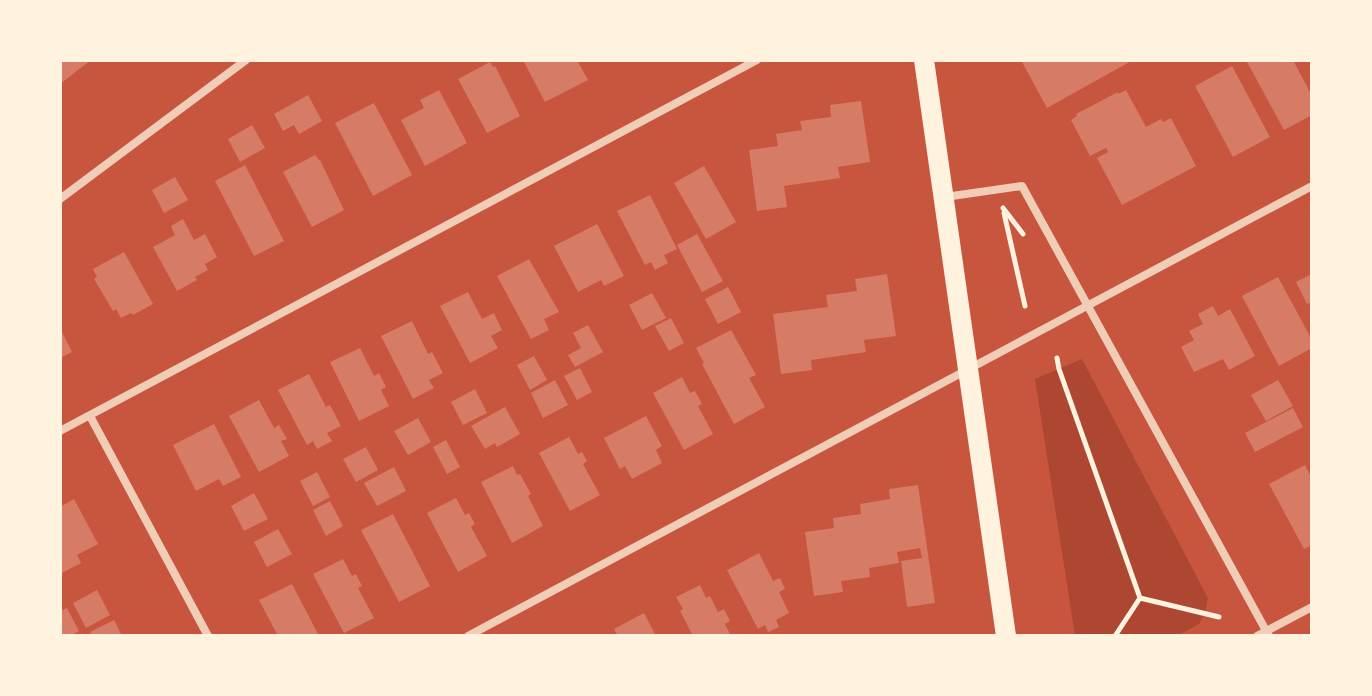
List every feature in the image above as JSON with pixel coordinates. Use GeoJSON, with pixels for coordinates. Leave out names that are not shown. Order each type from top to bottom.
{"type":"FeatureCollection","features":[{"type":"Feature","properties":{"kind":"main road"},"geometry":{"type":"LineString","coordinates":[[924,60],[1006,636]]}},
{"type":"Feature","properties":{"kind":"street"},"geometry":{"type":"LineString","coordinates":[[60,199],[246,60]]}},
{"type":"Feature","properties":{"kind":"street"},"geometry":{"type":"LineString","coordinates":[[60,431],[757,60]]}},
{"type":"Feature","properties":{"kind":"street"},"geometry":{"type":"LineString","coordinates":[[943,197],[1022,186],[1264,634],[1312,607]]}},
{"type":"Feature","properties":{"kind":"street"},"geometry":{"type":"LineString","coordinates":[[468,636],[1312,186]]}},
{"type":"Feature","properties":{"kind":"street"},"geometry":{"type":"LineString","coordinates":[[90,416],[208,636]]}},
{"type":"Feature","properties":{"kind":"path"},"geometry":{"type":"LineString","coordinates":[[1003,208],[1025,306]]}},
{"type":"Feature","properties":{"kind":"path"},"geometry":{"type":"LineString","coordinates":[[1057,358],[1140,598]]}},
{"type":"Feature","properties":{"kind":"path"},"geometry":{"type":"LineString","coordinates":[[1140,598],[1219,617]]}},
{"type":"Feature","properties":{"kind":"path"},"geometry":{"type":"LineString","coordinates":[[1115,636],[1140,598]]}},
{"type":"Feature","properties":{"kind":"shaded area"},"geometry":{"type":"Polygon","coordinates":[[[1082,359],[1208,598],[1199,624],[1177,636],[1075,636],[1035,379],[1082,359]]]}},
{"type":"Feature","properties":{"kind":"building"},"geometry":{"type":"Polygon","coordinates":[[[60,60],[91,60],[60,84],[60,60]]]}},
{"type":"Feature","properties":{"kind":"building"},"geometry":{"type":"Polygon","coordinates":[[[523,60],[577,60],[588,80],[545,102],[523,60]]]}},
{"type":"Feature","properties":{"kind":"building"},"geometry":{"type":"Polygon","coordinates":[[[1021,60],[1133,60],[1047,108],[1021,60]]]}},
{"type":"Feature","properties":{"kind":"building"},"geometry":{"type":"Polygon","coordinates":[[[1246,60],[1293,60],[1312,96],[1312,115],[1284,130],[1246,60]]]}},
{"type":"Feature","properties":{"kind":"building"},"geometry":{"type":"Polygon","coordinates":[[[490,62],[495,66],[520,116],[487,133],[458,79],[490,62]]]}},
{"type":"Feature","properties":{"kind":"building"},"geometry":{"type":"Polygon","coordinates":[[[1232,66],[1270,137],[1233,157],[1195,86],[1232,66]]]}},
{"type":"Feature","properties":{"kind":"building"},"geometry":{"type":"Polygon","coordinates":[[[439,90],[467,143],[425,166],[401,120],[424,108],[420,100],[439,90]]]}},
{"type":"Feature","properties":{"kind":"building"},"geometry":{"type":"Polygon","coordinates":[[[1126,90],[1146,127],[1161,119],[1163,122],[1171,118],[1196,166],[1122,205],[1097,158],[1108,152],[1106,148],[1090,156],[1071,120],[1076,114],[1126,90]]]}},
{"type":"Feature","properties":{"kind":"building"},"geometry":{"type":"Polygon","coordinates":[[[308,95],[322,121],[299,134],[294,125],[283,131],[274,114],[308,95]]]}},
{"type":"Feature","properties":{"kind":"building"},"geometry":{"type":"Polygon","coordinates":[[[861,101],[870,162],[838,167],[840,178],[784,186],[787,207],[757,211],[749,150],[778,146],[776,134],[802,130],[800,121],[831,117],[830,105],[861,101]]]}},
{"type":"Feature","properties":{"kind":"building"},"geometry":{"type":"Polygon","coordinates":[[[374,103],[412,175],[373,196],[335,123],[374,103]]]}},
{"type":"Feature","properties":{"kind":"building"},"geometry":{"type":"Polygon","coordinates":[[[252,125],[265,148],[240,162],[228,139],[252,125]]]}},
{"type":"Feature","properties":{"kind":"building"},"geometry":{"type":"Polygon","coordinates":[[[315,155],[344,210],[312,227],[283,172],[315,155]]]}},
{"type":"Feature","properties":{"kind":"building"},"geometry":{"type":"Polygon","coordinates":[[[245,165],[284,241],[254,256],[215,181],[245,165]]]}},
{"type":"Feature","properties":{"kind":"building"},"geometry":{"type":"Polygon","coordinates":[[[704,166],[736,222],[706,239],[674,183],[704,166]]]}},
{"type":"Feature","properties":{"kind":"building"},"geometry":{"type":"Polygon","coordinates":[[[175,177],[188,200],[164,213],[152,190],[175,177]]]}},
{"type":"Feature","properties":{"kind":"building"},"geometry":{"type":"Polygon","coordinates":[[[650,195],[677,249],[664,255],[668,263],[655,270],[651,262],[645,265],[617,211],[650,195]]]}},
{"type":"Feature","properties":{"kind":"building"},"geometry":{"type":"Polygon","coordinates":[[[183,219],[194,240],[205,234],[217,257],[205,264],[208,270],[195,277],[197,280],[177,291],[153,247],[175,235],[171,226],[183,219]]]}},
{"type":"Feature","properties":{"kind":"building"},"geometry":{"type":"Polygon","coordinates":[[[597,224],[624,276],[604,286],[601,280],[578,292],[554,246],[597,224]]]}},
{"type":"Feature","properties":{"kind":"building"},"geometry":{"type":"Polygon","coordinates":[[[697,234],[723,281],[702,292],[677,245],[697,234]]]}},
{"type":"Feature","properties":{"kind":"building"},"geometry":{"type":"Polygon","coordinates":[[[124,252],[153,304],[121,318],[116,309],[113,311],[94,279],[97,277],[93,269],[124,252]]]}},
{"type":"Feature","properties":{"kind":"building"},"geometry":{"type":"Polygon","coordinates":[[[529,259],[559,312],[544,319],[549,330],[531,339],[497,276],[529,259]]]}},
{"type":"Feature","properties":{"kind":"building"},"geometry":{"type":"Polygon","coordinates":[[[887,274],[896,336],[864,340],[866,352],[811,360],[812,370],[781,374],[773,314],[828,307],[826,295],[857,291],[855,279],[887,274]]]}},
{"type":"Feature","properties":{"kind":"building"},"geometry":{"type":"Polygon","coordinates":[[[1312,274],[1312,302],[1307,304],[1296,282],[1312,274]]]}},
{"type":"Feature","properties":{"kind":"building"},"geometry":{"type":"Polygon","coordinates":[[[1278,277],[1312,340],[1312,348],[1279,366],[1242,296],[1278,277]]]}},
{"type":"Feature","properties":{"kind":"building"},"geometry":{"type":"Polygon","coordinates":[[[728,287],[741,312],[718,324],[705,299],[728,287]]]}},
{"type":"Feature","properties":{"kind":"building"},"geometry":{"type":"Polygon","coordinates":[[[468,292],[482,319],[494,313],[502,330],[491,336],[498,348],[470,363],[440,306],[468,292]]]}},
{"type":"Feature","properties":{"kind":"building"},"geometry":{"type":"Polygon","coordinates":[[[652,293],[666,318],[642,330],[629,305],[652,293]]]}},
{"type":"Feature","properties":{"kind":"building"},"geometry":{"type":"Polygon","coordinates":[[[1213,306],[1218,316],[1230,309],[1255,356],[1229,370],[1223,359],[1194,372],[1181,347],[1194,340],[1189,331],[1203,324],[1198,314],[1213,306]]]}},
{"type":"Feature","properties":{"kind":"building"},"geometry":{"type":"Polygon","coordinates":[[[671,318],[684,343],[669,351],[655,326],[671,318]]]}},
{"type":"Feature","properties":{"kind":"building"},"geometry":{"type":"Polygon","coordinates":[[[412,321],[428,354],[432,352],[443,373],[429,380],[434,388],[413,399],[381,336],[412,321]]]}},
{"type":"Feature","properties":{"kind":"building"},"geometry":{"type":"Polygon","coordinates":[[[588,325],[603,352],[575,367],[568,355],[581,348],[573,333],[588,325]]]}},
{"type":"Feature","properties":{"kind":"building"},"geometry":{"type":"Polygon","coordinates":[[[60,328],[72,352],[60,358],[60,328]]]}},
{"type":"Feature","properties":{"kind":"building"},"geometry":{"type":"Polygon","coordinates":[[[731,330],[756,375],[749,378],[765,407],[734,424],[696,348],[731,330]]]}},
{"type":"Feature","properties":{"kind":"building"},"geometry":{"type":"Polygon","coordinates":[[[360,348],[374,376],[379,373],[386,387],[381,390],[389,406],[359,421],[330,362],[360,348]]]}},
{"type":"Feature","properties":{"kind":"building"},"geometry":{"type":"Polygon","coordinates":[[[534,356],[547,380],[530,390],[517,365],[534,356]]]}},
{"type":"Feature","properties":{"kind":"building"},"geometry":{"type":"Polygon","coordinates":[[[580,368],[592,392],[577,400],[564,376],[580,368]]]}},
{"type":"Feature","properties":{"kind":"building"},"geometry":{"type":"Polygon","coordinates":[[[309,374],[326,407],[330,405],[341,426],[327,433],[332,441],[317,449],[313,441],[307,445],[278,390],[309,374]]]}},
{"type":"Feature","properties":{"kind":"building"},"geometry":{"type":"Polygon","coordinates":[[[682,377],[690,393],[695,391],[702,404],[698,406],[713,434],[684,450],[653,393],[682,377]]]}},
{"type":"Feature","properties":{"kind":"building"},"geometry":{"type":"Polygon","coordinates":[[[555,380],[568,405],[543,418],[531,393],[555,380]]]}},
{"type":"Feature","properties":{"kind":"building"},"geometry":{"type":"Polygon","coordinates":[[[1278,380],[1293,406],[1266,421],[1251,395],[1278,380]]]}},
{"type":"Feature","properties":{"kind":"building"},"geometry":{"type":"Polygon","coordinates":[[[475,389],[487,413],[463,425],[451,402],[475,389]]]}},
{"type":"Feature","properties":{"kind":"building"},"geometry":{"type":"Polygon","coordinates":[[[259,400],[274,428],[279,425],[287,439],[281,441],[289,456],[259,472],[229,416],[259,400]]]}},
{"type":"Feature","properties":{"kind":"building"},"geometry":{"type":"Polygon","coordinates":[[[505,407],[520,434],[497,447],[495,443],[485,449],[471,426],[505,407]]]}},
{"type":"Feature","properties":{"kind":"building"},"geometry":{"type":"Polygon","coordinates":[[[1293,408],[1303,427],[1255,452],[1245,433],[1293,408]]]}},
{"type":"Feature","properties":{"kind":"building"},"geometry":{"type":"Polygon","coordinates":[[[646,416],[662,446],[656,450],[662,463],[632,479],[625,466],[620,469],[604,438],[646,416]]]}},
{"type":"Feature","properties":{"kind":"building"},"geometry":{"type":"Polygon","coordinates":[[[418,418],[431,442],[408,455],[394,431],[418,418]]]}},
{"type":"Feature","properties":{"kind":"building"},"geometry":{"type":"Polygon","coordinates":[[[214,424],[241,477],[223,486],[219,479],[196,491],[173,445],[214,424]]]}},
{"type":"Feature","properties":{"kind":"building"},"geometry":{"type":"Polygon","coordinates":[[[569,437],[578,454],[582,452],[587,461],[583,464],[600,495],[570,511],[539,453],[569,437]]]}},
{"type":"Feature","properties":{"kind":"building"},"geometry":{"type":"Polygon","coordinates":[[[446,440],[460,467],[447,474],[433,447],[446,440]]]}},
{"type":"Feature","properties":{"kind":"building"},"geometry":{"type":"Polygon","coordinates":[[[366,447],[378,470],[356,482],[343,459],[366,447]]]}},
{"type":"Feature","properties":{"kind":"building"},"geometry":{"type":"Polygon","coordinates":[[[1305,465],[1312,479],[1312,545],[1304,549],[1269,484],[1305,465]]]}},
{"type":"Feature","properties":{"kind":"building"},"geometry":{"type":"Polygon","coordinates":[[[513,466],[531,494],[528,496],[543,526],[512,543],[481,482],[513,466]]]}},
{"type":"Feature","properties":{"kind":"building"},"geometry":{"type":"Polygon","coordinates":[[[394,467],[406,491],[377,506],[364,483],[394,467]]]}},
{"type":"Feature","properties":{"kind":"building"},"geometry":{"type":"Polygon","coordinates":[[[317,472],[330,497],[313,506],[300,481],[317,472]]]}},
{"type":"Feature","properties":{"kind":"building"},"geometry":{"type":"Polygon","coordinates":[[[918,485],[935,603],[907,607],[901,561],[922,558],[920,548],[897,552],[899,563],[869,568],[870,577],[841,581],[843,592],[814,596],[805,532],[834,528],[833,518],[861,514],[860,504],[890,499],[889,489],[918,485]]]}},
{"type":"Feature","properties":{"kind":"building"},"geometry":{"type":"Polygon","coordinates":[[[254,493],[268,519],[244,531],[231,506],[254,493]]]}},
{"type":"Feature","properties":{"kind":"building"},"geometry":{"type":"Polygon","coordinates":[[[456,498],[465,515],[469,513],[475,524],[471,527],[487,556],[458,572],[427,513],[456,498]]]}},
{"type":"Feature","properties":{"kind":"building"},"geometry":{"type":"Polygon","coordinates":[[[74,499],[98,544],[77,555],[81,563],[60,574],[60,507],[74,499]]]}},
{"type":"Feature","properties":{"kind":"building"},"geometry":{"type":"Polygon","coordinates":[[[330,501],[343,526],[326,536],[313,510],[330,501]]]}},
{"type":"Feature","properties":{"kind":"building"},"geometry":{"type":"Polygon","coordinates":[[[393,514],[430,586],[399,602],[361,530],[393,514]]]}},
{"type":"Feature","properties":{"kind":"building"},"geometry":{"type":"Polygon","coordinates":[[[278,529],[292,554],[267,567],[254,542],[278,529]]]}},
{"type":"Feature","properties":{"kind":"building"},"geometry":{"type":"Polygon","coordinates":[[[759,553],[773,581],[780,578],[785,589],[779,592],[789,613],[776,620],[779,627],[768,632],[765,625],[758,629],[727,570],[759,553]]]}},
{"type":"Feature","properties":{"kind":"building"},"geometry":{"type":"Polygon","coordinates":[[[343,559],[352,576],[356,574],[362,586],[358,588],[374,618],[344,633],[313,574],[343,559]]]}},
{"type":"Feature","properties":{"kind":"building"},"geometry":{"type":"Polygon","coordinates":[[[292,584],[319,636],[278,636],[259,600],[292,584]]]}},
{"type":"Feature","properties":{"kind":"building"},"geometry":{"type":"Polygon","coordinates":[[[700,585],[718,612],[724,609],[730,621],[725,624],[731,636],[693,636],[676,597],[700,585]]]}},
{"type":"Feature","properties":{"kind":"building"},"geometry":{"type":"Polygon","coordinates":[[[97,590],[110,615],[86,628],[73,603],[97,590]]]}},
{"type":"Feature","properties":{"kind":"building"},"geometry":{"type":"Polygon","coordinates":[[[67,608],[79,631],[70,636],[60,636],[60,611],[67,608]]]}},
{"type":"Feature","properties":{"kind":"building"},"geometry":{"type":"Polygon","coordinates":[[[644,613],[656,636],[618,636],[614,629],[644,613]]]}},
{"type":"Feature","properties":{"kind":"building"},"geometry":{"type":"Polygon","coordinates":[[[114,620],[122,636],[92,636],[90,632],[114,620]]]}}]}
